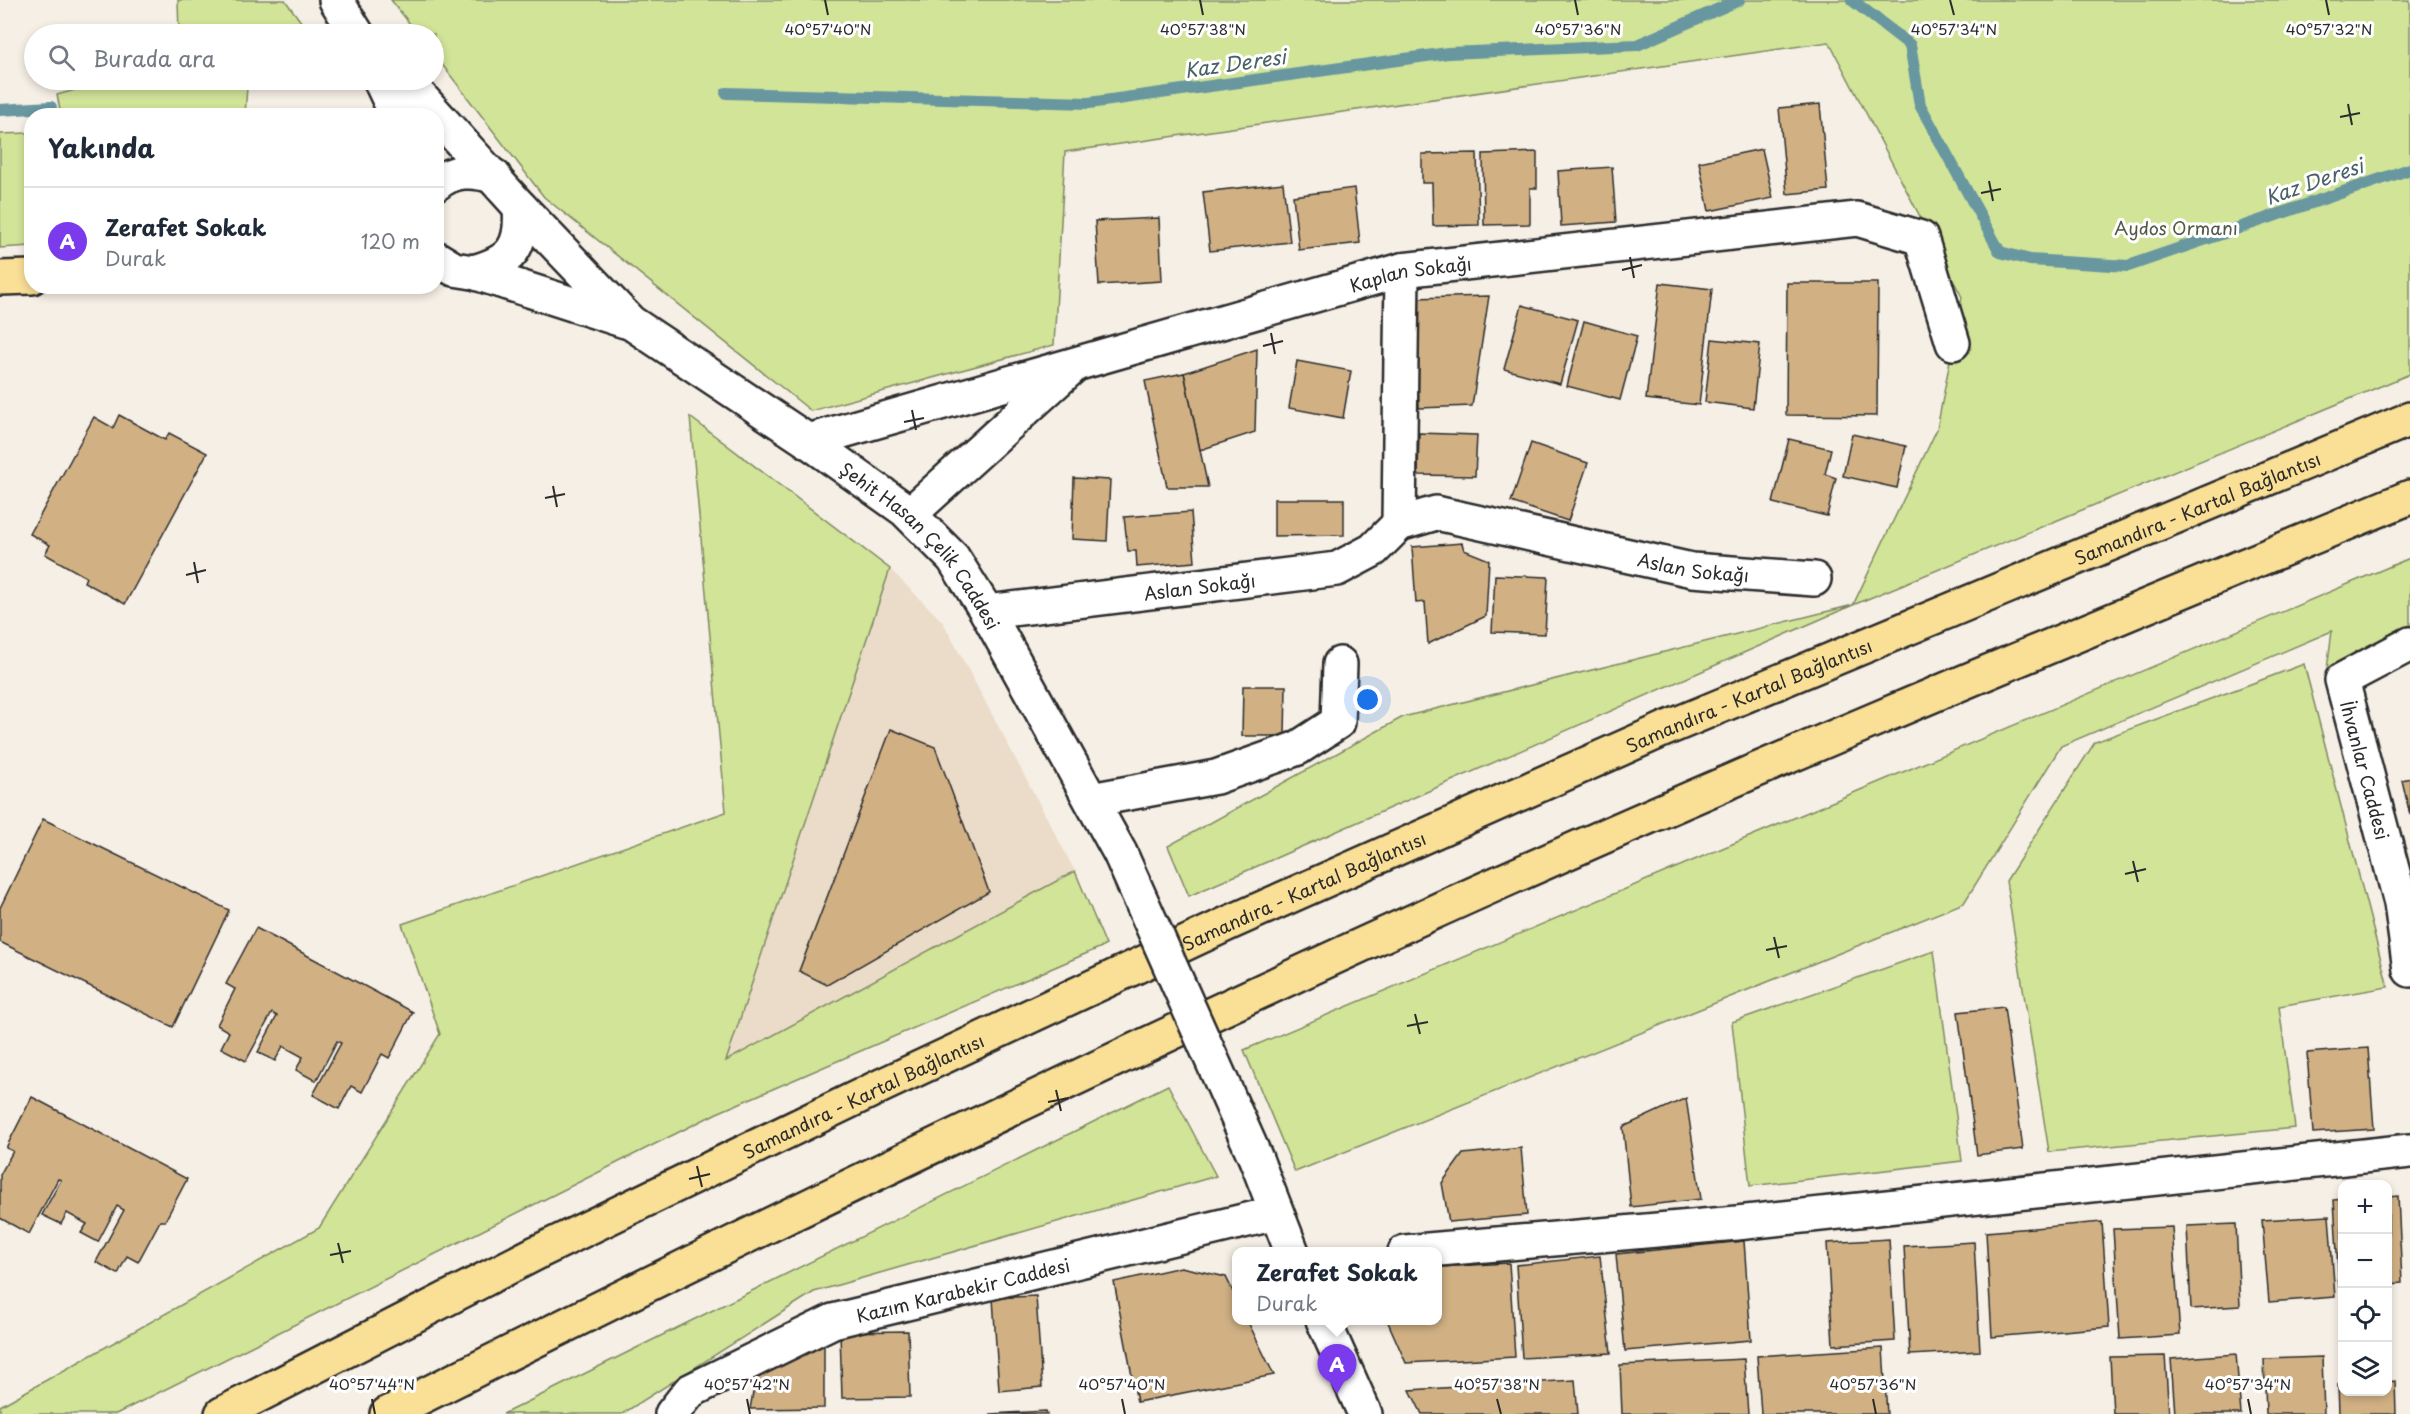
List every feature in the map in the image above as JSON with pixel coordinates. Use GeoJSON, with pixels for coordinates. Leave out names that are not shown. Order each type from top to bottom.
{"type":"FeatureCollection","features":[{"type":"Feature","properties":{"kind":"main road"},"geometry":{"type":"LineString","coordinates":[[0,278],[24,277]]}},
{"type":"Feature","properties":{"kind":"main road","name":"Samandıra - Kartal Bağlantısı"},"geometry":{"type":"LineString","coordinates":[[222,1414],[549,1247],[883,1085],[1229,923],[1665,729],[2410,419]]}},
{"type":"Feature","properties":{"kind":"main road"},"geometry":{"type":"LineString","coordinates":[[387,1414],[724,1245],[1138,1048],[1417,919],[2072,636],[2410,497]]}},
{"type":"Feature","properties":{"kind":"street"},"geometry":{"type":"LineString","coordinates":[[385,90],[394,108]]}},
{"type":"Feature","properties":{"kind":"street","name":"Şehit Hasan Çelik Caddesi"},"geometry":{"type":"LineString","coordinates":[[414,90],[431,108]]}},
{"type":"Feature","properties":{"kind":"street","name":"Şehit Hasan Çelik Caddesi"},"geometry":{"type":"LineString","coordinates":[[444,122],[520,207],[630,322],[808,441],[910,514],[953,558],[987,612],[1119,853],[1256,1159],[1290,1247]]}},
{"type":"Feature","properties":{"kind":"street"},"geometry":{"type":"LineString","coordinates":[[444,179],[456,172],[475,170],[494,176]]}},
{"type":"Feature","properties":{"kind":"street"},"geometry":{"type":"LineString","coordinates":[[473,272],[495,266],[513,251],[522,230],[520,207]]}},
{"type":"Feature","properties":{"kind":"street","name":"Kaplan Sokağı"},"geometry":{"type":"LineString","coordinates":[[808,441],[1402,270],[1857,219],[1921,238],[1953,343]]}},
{"type":"Feature","properties":{"kind":"street","name":"Şehit Hasan Çelik Caddesi"},"geometry":{"type":"LineString","coordinates":[[444,263],[454,269],[473,272],[630,322]]}},
{"type":"Feature","properties":{"kind":"street"},"geometry":{"type":"LineString","coordinates":[[1399,524],[1402,270]]}},
{"type":"Feature","properties":{"kind":"street"},"geometry":{"type":"LineString","coordinates":[[910,514],[1079,362]]}},
{"type":"Feature","properties":{"kind":"street","name":"Aslan Sokağı"},"geometry":{"type":"LineString","coordinates":[[987,612],[1337,569],[1373,550],[1399,524],[1436,513],[1692,570],[1814,579]]}},
{"type":"Feature","properties":{"kind":"street","name":"İhvanlar Caddesi"},"geometry":{"type":"LineString","coordinates":[[2410,644],[2342,680],[2401,903],[2410,970]]}},
{"type":"Feature","properties":{"kind":"street"},"geometry":{"type":"LineString","coordinates":[[1091,800],[1216,777],[1298,748],[1338,722],[1340,664]]}},
{"type":"Feature","properties":{"kind":"street"},"geometry":{"type":"LineString","coordinates":[[1442,1248],[1737,1224],[2410,1151]]}},
{"type":"Feature","properties":{"kind":"street","name":"Kazım Karabekir Caddesi"},"geometry":{"type":"LineString","coordinates":[[672,1414],[690,1391],[833,1321],[1276,1213]]}},
{"type":"Feature","properties":{"kind":"street"},"geometry":{"type":"LineString","coordinates":[[1325,1325],[1365,1414]]}},
{"type":"Feature","properties":{"kind":"shaded area"},"geometry":{"type":"Polygon","coordinates":[[[890,569],[943,622],[1075,871],[726,1061],[890,569]]]}},
{"type":"Feature","properties":{"kind":"green space"},"geometry":{"type":"Polygon","coordinates":[[[178,0],[285,0],[303,24],[179,24],[178,0]]]}},
{"type":"Feature","properties":{"kind":"green space","name":"Aydos Ormanı"},"geometry":{"type":"Polygon","coordinates":[[[391,0],[2410,0],[2410,374],[1853,605],[1937,429],[1962,297],[1829,42],[1065,152],[1054,345],[811,411],[544,197],[444,67],[444,24],[410,24],[391,0]]]}},
{"type":"Feature","properties":{"kind":"green space"},"geometry":{"type":"Polygon","coordinates":[[[75,90],[247,90],[246,108],[60,108],[57,95],[75,90]]]}},
{"type":"Feature","properties":{"kind":"green space"},"geometry":{"type":"Polygon","coordinates":[[[24,133],[24,246],[0,248],[0,134],[24,133]]]}},
{"type":"Feature","properties":{"kind":"green space"},"geometry":{"type":"Polygon","coordinates":[[[690,417],[890,569],[726,1061],[1075,871],[1106,945],[717,1113],[116,1414],[0,1414],[0,1406],[319,1228],[440,1034],[402,924],[726,812],[690,417]]]}},
{"type":"Feature","properties":{"kind":"green space"},"geometry":{"type":"Polygon","coordinates":[[[2410,558],[2410,628],[2327,669],[2332,631],[2061,746],[1964,903],[1295,1172],[1244,1050],[2410,558]]]}},
{"type":"Feature","properties":{"kind":"green space"},"geometry":{"type":"Polygon","coordinates":[[[1853,605],[1189,896],[1168,846],[1403,717],[1853,605]]]}},
{"type":"Feature","properties":{"kind":"green space"},"geometry":{"type":"Polygon","coordinates":[[[2304,664],[2388,987],[2279,1006],[2295,1128],[2049,1152],[2006,881],[2095,742],[2304,664]]]}},
{"type":"Feature","properties":{"kind":"green space"},"geometry":{"type":"Polygon","coordinates":[[[1934,951],[1962,1161],[1750,1186],[1732,1022],[1934,951]]]}},
{"type":"Feature","properties":{"kind":"green space"},"geometry":{"type":"Polygon","coordinates":[[[1168,1085],[1216,1176],[814,1292],[622,1414],[503,1414],[1168,1085]]]}},
{"type":"Feature","properties":{"kind":"building"},"geometry":{"type":"Polygon","coordinates":[[[1820,104],[1828,190],[1787,194],[1779,108],[1820,104]]]}},
{"type":"Feature","properties":{"kind":"building"},"geometry":{"type":"Polygon","coordinates":[[[1762,149],[1773,198],[1709,211],[1699,162],[1762,149]]]}},
{"type":"Feature","properties":{"kind":"building"},"geometry":{"type":"Polygon","coordinates":[[[1537,152],[1537,188],[1530,188],[1530,224],[1484,225],[1483,154],[1537,152]]]}},
{"type":"Feature","properties":{"kind":"building"},"geometry":{"type":"Polygon","coordinates":[[[1477,153],[1479,225],[1433,226],[1432,183],[1422,183],[1422,154],[1477,153]]]}},
{"type":"Feature","properties":{"kind":"building"},"geometry":{"type":"Polygon","coordinates":[[[1612,167],[1616,222],[1561,226],[1558,171],[1612,167]]]}},
{"type":"Feature","properties":{"kind":"building"},"geometry":{"type":"Polygon","coordinates":[[[1283,183],[1290,242],[1210,251],[1203,192],[1283,183]]]}},
{"type":"Feature","properties":{"kind":"building"},"geometry":{"type":"Polygon","coordinates":[[[1354,188],[1360,243],[1299,250],[1293,196],[1354,188]]]}},
{"type":"Feature","properties":{"kind":"building"},"geometry":{"type":"Polygon","coordinates":[[[1159,218],[1162,281],[1099,285],[1095,221],[1159,218]]]}},
{"type":"Feature","properties":{"kind":"building"},"geometry":{"type":"Polygon","coordinates":[[[1660,283],[1712,289],[1699,405],[1646,399],[1660,283]]]}},
{"type":"Feature","properties":{"kind":"building"},"geometry":{"type":"Polygon","coordinates":[[[1787,283],[1878,283],[1877,416],[1786,415],[1787,283]]]}},
{"type":"Feature","properties":{"kind":"building"},"geometry":{"type":"Polygon","coordinates":[[[1489,296],[1472,406],[1419,408],[1414,298],[1489,296]]]}},
{"type":"Feature","properties":{"kind":"building"},"geometry":{"type":"Polygon","coordinates":[[[1522,305],[1578,320],[1560,384],[1504,369],[1522,305]]]}},
{"type":"Feature","properties":{"kind":"building"},"geometry":{"type":"Polygon","coordinates":[[[1584,321],[1637,336],[1620,400],[1567,386],[1584,321]]]}},
{"type":"Feature","properties":{"kind":"building"},"geometry":{"type":"Polygon","coordinates":[[[1712,339],[1760,344],[1753,408],[1705,402],[1712,339]]]}},
{"type":"Feature","properties":{"kind":"building"},"geometry":{"type":"Polygon","coordinates":[[[1257,349],[1255,432],[1200,450],[1184,373],[1257,349]]]}},
{"type":"Feature","properties":{"kind":"building"},"geometry":{"type":"Polygon","coordinates":[[[1297,361],[1351,371],[1343,418],[1289,408],[1297,361]]]}},
{"type":"Feature","properties":{"kind":"building"},"geometry":{"type":"Polygon","coordinates":[[[1184,373],[1208,487],[1167,487],[1145,381],[1184,373]]]}},
{"type":"Feature","properties":{"kind":"building"},"geometry":{"type":"Polygon","coordinates":[[[119,415],[165,440],[169,433],[207,453],[125,604],[84,582],[86,577],[45,554],[50,545],[30,534],[94,417],[113,428],[119,415]]]}},
{"type":"Feature","properties":{"kind":"building"},"geometry":{"type":"Polygon","coordinates":[[[1419,433],[1477,435],[1475,476],[1418,475],[1419,433]]]}},
{"type":"Feature","properties":{"kind":"building"},"geometry":{"type":"Polygon","coordinates":[[[1852,434],[1906,446],[1897,488],[1843,476],[1852,434]]]}},
{"type":"Feature","properties":{"kind":"building"},"geometry":{"type":"Polygon","coordinates":[[[1789,439],[1831,449],[1825,474],[1836,478],[1827,516],[1773,503],[1789,439]]]}},
{"type":"Feature","properties":{"kind":"building"},"geometry":{"type":"Polygon","coordinates":[[[1531,443],[1588,463],[1568,521],[1511,502],[1531,443]]]}},
{"type":"Feature","properties":{"kind":"building"},"geometry":{"type":"Polygon","coordinates":[[[1074,478],[1110,480],[1107,541],[1072,539],[1074,478]]]}},
{"type":"Feature","properties":{"kind":"building"},"geometry":{"type":"Polygon","coordinates":[[[1274,499],[1344,499],[1344,535],[1274,536],[1274,499]]]}},
{"type":"Feature","properties":{"kind":"building"},"geometry":{"type":"Polygon","coordinates":[[[1191,512],[1195,562],[1137,567],[1136,551],[1128,551],[1124,517],[1191,512]]]}},
{"type":"Feature","properties":{"kind":"building"},"geometry":{"type":"Polygon","coordinates":[[[1462,543],[1464,550],[1489,560],[1486,616],[1428,644],[1425,602],[1416,603],[1412,547],[1462,543]]]}},
{"type":"Feature","properties":{"kind":"building"},"geometry":{"type":"Polygon","coordinates":[[[1495,575],[1548,577],[1545,634],[1492,632],[1495,575]]]}},
{"type":"Feature","properties":{"kind":"building"},"geometry":{"type":"Polygon","coordinates":[[[1243,686],[1286,686],[1285,736],[1242,736],[1243,686]]]}},
{"type":"Feature","properties":{"kind":"building"},"geometry":{"type":"Polygon","coordinates":[[[891,729],[935,747],[989,892],[827,985],[799,971],[891,729]]]}},
{"type":"Feature","properties":{"kind":"building"},"geometry":{"type":"Polygon","coordinates":[[[2410,778],[2410,815],[2402,780],[2410,778]]]}},
{"type":"Feature","properties":{"kind":"building"},"geometry":{"type":"Polygon","coordinates":[[[43,819],[229,910],[173,1027],[0,942],[0,908],[43,819]]]}},
{"type":"Feature","properties":{"kind":"building"},"geometry":{"type":"Polygon","coordinates":[[[256,928],[413,1012],[389,1058],[382,1054],[362,1092],[351,1086],[339,1109],[313,1095],[341,1043],[337,1041],[316,1081],[296,1070],[303,1057],[283,1046],[275,1061],[258,1052],[277,1016],[272,1013],[246,1061],[221,1048],[229,1032],[217,1025],[235,989],[226,984],[256,928]]]}},
{"type":"Feature","properties":{"kind":"building"},"geometry":{"type":"Polygon","coordinates":[[[2004,1007],[2023,1149],[1977,1155],[1958,1012],[2004,1007]]]}},
{"type":"Feature","properties":{"kind":"building"},"geometry":{"type":"Polygon","coordinates":[[[2368,1048],[2374,1129],[2313,1133],[2307,1053],[2368,1048]]]}},
{"type":"Feature","properties":{"kind":"building"},"geometry":{"type":"Polygon","coordinates":[[[32,1097],[187,1179],[165,1221],[160,1221],[138,1262],[127,1256],[118,1274],[96,1262],[124,1210],[117,1206],[98,1242],[81,1233],[87,1224],[67,1213],[61,1224],[42,1215],[61,1180],[58,1179],[29,1234],[0,1218],[0,1175],[13,1151],[6,1148],[32,1097]]]}},
{"type":"Feature","properties":{"kind":"building"},"geometry":{"type":"Polygon","coordinates":[[[1686,1098],[1701,1199],[1631,1207],[1623,1127],[1686,1098]]]}},
{"type":"Feature","properties":{"kind":"building"},"geometry":{"type":"Polygon","coordinates":[[[1521,1148],[1527,1215],[1449,1222],[1442,1183],[1463,1154],[1521,1148]]]}},
{"type":"Feature","properties":{"kind":"building"},"geometry":{"type":"Polygon","coordinates":[[[2398,1196],[2402,1283],[2392,1284],[2392,1234],[2392,1197],[2398,1196]]]}},
{"type":"Feature","properties":{"kind":"building"},"geometry":{"type":"Polygon","coordinates":[[[2334,1200],[2338,1200],[2338,1270],[2334,1200]]]}},
{"type":"Feature","properties":{"kind":"building"},"geometry":{"type":"Polygon","coordinates":[[[2329,1216],[2335,1297],[2269,1302],[2262,1220],[2329,1216]]]}},
{"type":"Feature","properties":{"kind":"building"},"geometry":{"type":"Polygon","coordinates":[[[2102,1222],[2109,1327],[1992,1337],[1986,1232],[2102,1222]]]}},
{"type":"Feature","properties":{"kind":"building"},"geometry":{"type":"Polygon","coordinates":[[[2236,1224],[2240,1306],[2191,1309],[2187,1226],[2236,1224]]]}},
{"type":"Feature","properties":{"kind":"building"},"geometry":{"type":"Polygon","coordinates":[[[2172,1227],[2180,1335],[2120,1339],[2113,1229],[2172,1227]]]}},
{"type":"Feature","properties":{"kind":"building"},"geometry":{"type":"Polygon","coordinates":[[[1889,1239],[1895,1341],[1833,1345],[1827,1243],[1889,1239]]]}},
{"type":"Feature","properties":{"kind":"building"},"geometry":{"type":"Polygon","coordinates":[[[1744,1241],[1751,1340],[1625,1351],[1616,1254],[1744,1241]]]}},
{"type":"Feature","properties":{"kind":"building"},"geometry":{"type":"Polygon","coordinates":[[[1974,1242],[1980,1351],[1910,1355],[1904,1246],[1974,1242]]]}},
{"type":"Feature","properties":{"kind":"building"},"geometry":{"type":"Polygon","coordinates":[[[1600,1256],[1611,1353],[1522,1358],[1516,1265],[1600,1256]]]}},
{"type":"Feature","properties":{"kind":"building"},"geometry":{"type":"Polygon","coordinates":[[[1509,1263],[1515,1357],[1406,1363],[1389,1325],[1442,1325],[1442,1267],[1509,1263]]]}},
{"type":"Feature","properties":{"kind":"building"},"geometry":{"type":"Polygon","coordinates":[[[1181,1267],[1226,1277],[1232,1290],[1232,1325],[1249,1325],[1274,1375],[1137,1402],[1114,1282],[1181,1267]]]}},
{"type":"Feature","properties":{"kind":"building"},"geometry":{"type":"Polygon","coordinates":[[[1036,1296],[1042,1387],[999,1391],[993,1298],[1036,1296]]]}},
{"type":"Feature","properties":{"kind":"building"},"geometry":{"type":"Polygon","coordinates":[[[908,1331],[910,1397],[842,1398],[840,1332],[908,1331]]]}},
{"type":"Feature","properties":{"kind":"building"},"geometry":{"type":"Polygon","coordinates":[[[824,1342],[824,1408],[750,1409],[756,1376],[824,1342]]]}},
{"type":"Feature","properties":{"kind":"building"},"geometry":{"type":"Polygon","coordinates":[[[1883,1348],[1887,1414],[1761,1414],[1757,1356],[1883,1348]]]}},
{"type":"Feature","properties":{"kind":"building"},"geometry":{"type":"Polygon","coordinates":[[[2236,1354],[2241,1414],[2175,1414],[2171,1359],[2236,1354]]]}},
{"type":"Feature","properties":{"kind":"building"},"geometry":{"type":"Polygon","coordinates":[[[2165,1356],[2169,1414],[2113,1414],[2110,1357],[2165,1356]]]}},
{"type":"Feature","properties":{"kind":"building"},"geometry":{"type":"Polygon","coordinates":[[[2322,1357],[2324,1414],[2266,1414],[2264,1359],[2322,1357]]]}},
{"type":"Feature","properties":{"kind":"building"},"geometry":{"type":"Polygon","coordinates":[[[1744,1359],[1748,1414],[1622,1414],[1620,1365],[1744,1359]]]}},
{"type":"Feature","properties":{"kind":"building"},"geometry":{"type":"Polygon","coordinates":[[[1575,1380],[1578,1414],[1422,1414],[1410,1390],[1575,1380]]]}},
{"type":"Feature","properties":{"kind":"building"},"geometry":{"type":"Polygon","coordinates":[[[2392,1381],[2395,1381],[2396,1414],[2339,1414],[2338,1396],[2392,1396],[2392,1381]]]}},
{"type":"Feature","properties":{"kind":"building"},"geometry":{"type":"Polygon","coordinates":[[[1046,1411],[1047,1414],[990,1414],[1046,1411]]]}},
{"type":"Feature","properties":{"kind":"waterway","name":"Kaz Deresi"},"geometry":{"type":"LineString","coordinates":[[726,93],[1089,103],[1448,53],[1637,45],[1739,0]]}},
{"type":"Feature","properties":{"kind":"waterway","name":"Kaz Deresi"},"geometry":{"type":"LineString","coordinates":[[1852,0],[1910,45],[1920,105],[2000,252],[2030,260],[2128,266],[2410,169]]}},
{"type":"Feature","properties":{"kind":"waterway","name":"Kaz Deresi"},"geometry":{"type":"LineString","coordinates":[[34,108],[51,107]]}},
{"type":"Feature","properties":{"kind":"waterway","name":"Kaz Deresi"},"geometry":{"type":"LineString","coordinates":[[0,110],[24,109]]}},
{"type":"Feature","properties":{"kind":"place","name":"Zerafet Sokak"},"geometry":{"type":"Point","coordinates":[1337,1394]}}]}
